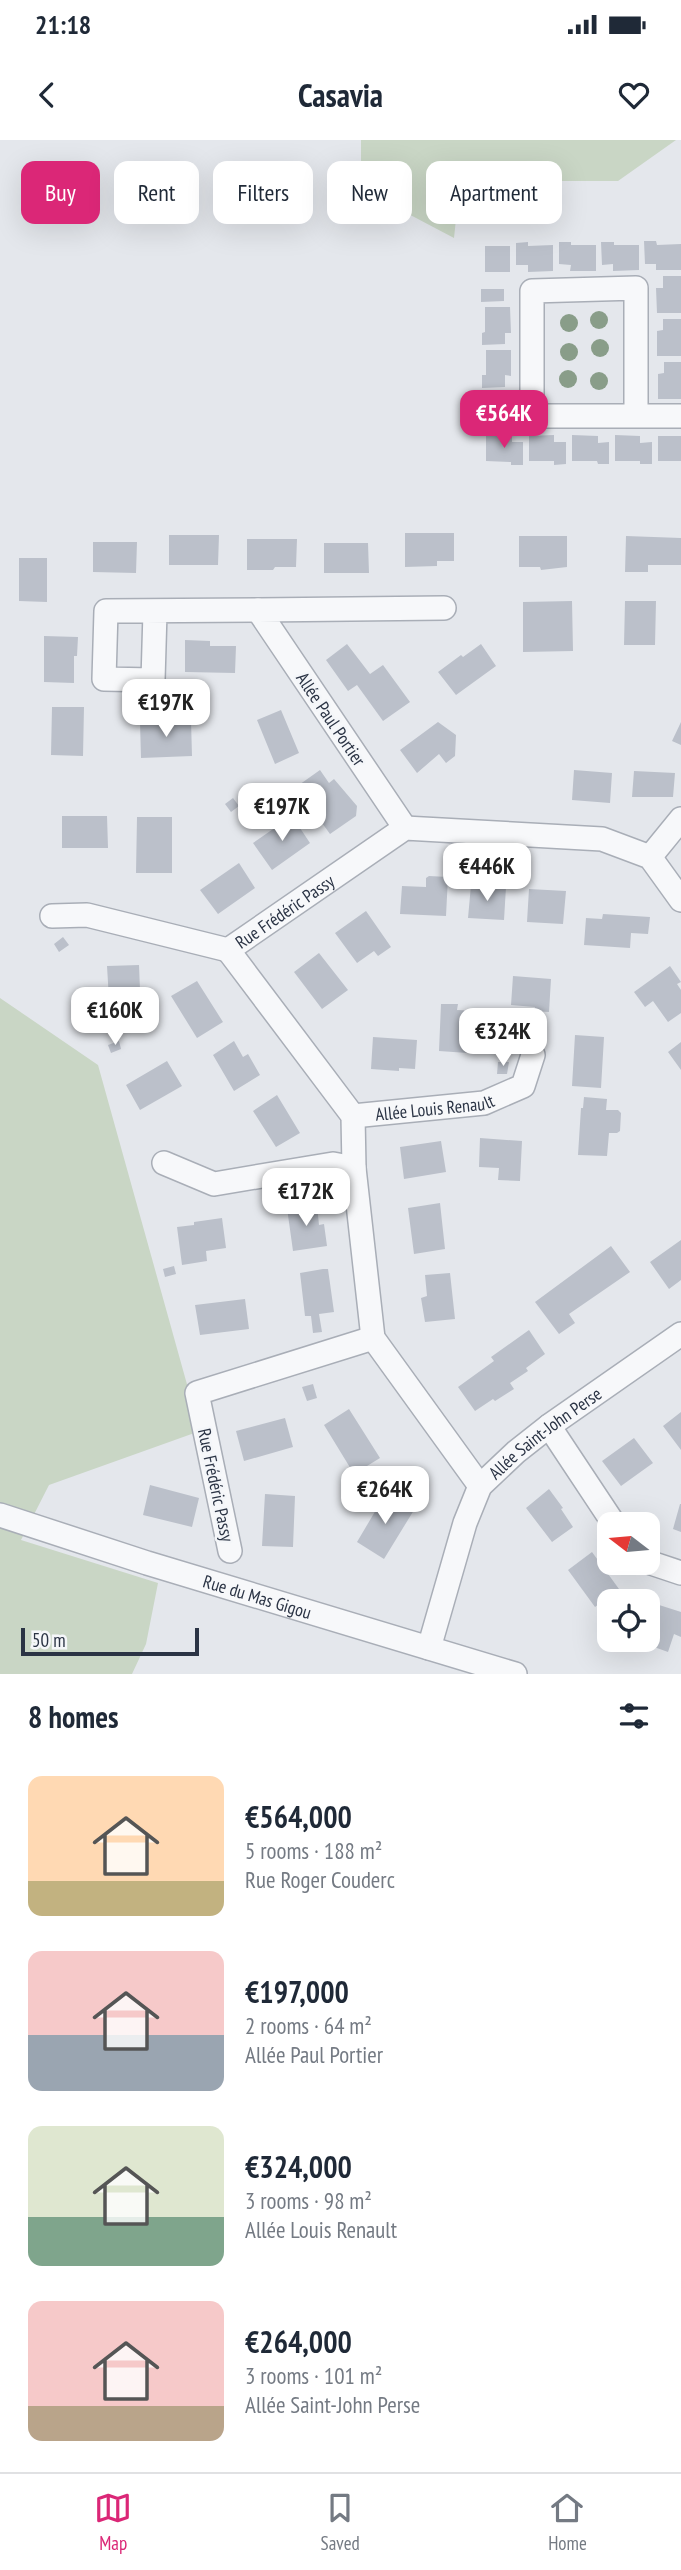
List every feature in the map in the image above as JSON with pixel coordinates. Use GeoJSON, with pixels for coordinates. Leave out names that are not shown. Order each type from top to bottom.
{"type":"FeatureCollection","features":[{"type":"Feature","properties":{"kind":"street"},"geometry":{"type":"LineString","coordinates":[[636,416],[636,288],[532,291],[532,416],[636,416],[681,416]]}},
{"type":"Feature","properties":{"kind":"street"},"geometry":{"type":"LineString","coordinates":[[155,611],[444,608]]}},
{"type":"Feature","properties":{"kind":"street","name":"Allée Paul Portier"},"geometry":{"type":"LineString","coordinates":[[258,610],[405,828]]}},
{"type":"Feature","properties":{"kind":"street"},"geometry":{"type":"LineString","coordinates":[[650,857],[681,819]]}},
{"type":"Feature","properties":{"kind":"street"},"geometry":{"type":"LineString","coordinates":[[405,828],[601,839],[650,857],[681,900]]}},
{"type":"Feature","properties":{"kind":"street","name":"Rue Frédéric Passy"},"geometry":{"type":"LineString","coordinates":[[228,950],[405,828]]}},
{"type":"Feature","properties":{"kind":"street","name":"Rue Frédéric Passy"},"geometry":{"type":"LineString","coordinates":[[52,916],[87,915],[228,950],[353,1116]]}},
{"type":"Feature","properties":{"kind":"street","name":"Allée Louis Renault"},"geometry":{"type":"LineString","coordinates":[[353,1116],[484,1102],[523,1086],[533,1055]]}},
{"type":"Feature","properties":{"kind":"street"},"geometry":{"type":"LineString","coordinates":[[353,1116],[354,1168],[373,1338],[480,1486]]}},
{"type":"Feature","properties":{"kind":"street"},"geometry":{"type":"LineString","coordinates":[[164,1163],[214,1184],[333,1164],[354,1168]]}},
{"type":"Feature","properties":{"kind":"street","name":"Allée Saint-John Perse"},"geometry":{"type":"LineString","coordinates":[[429,1648],[465,1523],[480,1486],[549,1426],[681,1334]]}},
{"type":"Feature","properties":{"kind":"street","name":"Rue Frédéric Passy"},"geometry":{"type":"LineString","coordinates":[[230,1551],[197,1393],[373,1338]]}},
{"type":"Feature","properties":{"kind":"street"},"geometry":{"type":"LineString","coordinates":[[549,1426],[606,1512]]}},
{"type":"Feature","properties":{"kind":"street","name":"Rue du Mas Gigou"},"geometry":{"type":"LineString","coordinates":[[0,1516],[146,1563],[515,1674]]}},
{"type":"Feature","properties":{"kind":"street"},"geometry":{"type":"LineString","coordinates":[[660,1566],[681,1573]]}},
{"type":"Feature","properties":{"kind":"green space"},"geometry":{"type":"Polygon","coordinates":[[[361,140],[676,140],[618,181],[562,181],[562,161],[426,161],[426,223],[412,216],[412,161],[361,161],[361,140]]]}},
{"type":"Feature","properties":{"kind":"green space"},"geometry":{"type":"Polygon","coordinates":[[[427,224],[455,224],[454,238],[427,224]]]}},
{"type":"Feature","properties":{"kind":"green space"},"geometry":{"type":"Polygon","coordinates":[[[0,998],[98,1065],[200,1431],[49,1485],[21,1540],[158,1583],[146,1644],[132,1674],[0,1674],[0,998]]]}},
{"type":"Feature","properties":{"kind":"building"},"geometry":{"type":"Polygon","coordinates":[[[644,241],[656,241],[657,245],[681,244],[681,270],[656,270],[656,264],[645,264],[644,241]]]}},
{"type":"Feature","properties":{"kind":"building"},"geometry":{"type":"Polygon","coordinates":[[[528,242],[528,246],[553,245],[553,271],[528,272],[528,265],[516,265],[516,243],[528,242]]]}},
{"type":"Feature","properties":{"kind":"building"},"geometry":{"type":"Polygon","coordinates":[[[559,242],[596,245],[596,271],[570,271],[571,265],[559,264],[559,242]]]}},
{"type":"Feature","properties":{"kind":"building"},"geometry":{"type":"Polygon","coordinates":[[[601,242],[639,245],[639,270],[613,271],[613,264],[602,265],[601,242]]]}},
{"type":"Feature","properties":{"kind":"building"},"geometry":{"type":"Polygon","coordinates":[[[485,246],[510,246],[510,272],[485,272],[485,246]]]}},
{"type":"Feature","properties":{"kind":"building"},"geometry":{"type":"Polygon","coordinates":[[[663,276],[681,276],[681,313],[657,313],[656,288],[663,288],[663,276]]]}},
{"type":"Feature","properties":{"kind":"building"},"geometry":{"type":"Polygon","coordinates":[[[481,289],[504,289],[504,301],[481,302],[481,289]]]}},
{"type":"Feature","properties":{"kind":"building"},"geometry":{"type":"Polygon","coordinates":[[[485,307],[510,307],[511,333],[505,333],[505,344],[482,345],[485,307]]]}},
{"type":"Feature","properties":{"kind":"building"},"geometry":{"type":"Polygon","coordinates":[[[663,319],[681,319],[681,356],[657,356],[657,331],[663,330],[663,319]]]}},
{"type":"Feature","properties":{"kind":"building"},"geometry":{"type":"Polygon","coordinates":[[[486,350],[511,350],[511,376],[505,375],[505,387],[482,388],[482,375],[486,375],[486,350]]]}},
{"type":"Feature","properties":{"kind":"building"},"geometry":{"type":"Polygon","coordinates":[[[664,362],[681,362],[681,399],[658,399],[658,374],[664,373],[664,362]]]}},
{"type":"Feature","properties":{"kind":"building"},"geometry":{"type":"Polygon","coordinates":[[[487,393],[511,393],[512,418],[505,418],[505,429],[483,429],[483,417],[487,417],[487,393]]]}},
{"type":"Feature","properties":{"kind":"building"},"geometry":{"type":"Polygon","coordinates":[[[486,435],[512,435],[512,442],[523,442],[523,465],[486,461],[486,435]]]}},
{"type":"Feature","properties":{"kind":"building"},"geometry":{"type":"Polygon","coordinates":[[[554,435],[554,442],[566,442],[566,464],[529,461],[529,436],[554,435]]]}},
{"type":"Feature","properties":{"kind":"building"},"geometry":{"type":"Polygon","coordinates":[[[572,435],[598,436],[598,443],[609,442],[609,464],[572,461],[572,435]]]}},
{"type":"Feature","properties":{"kind":"building"},"geometry":{"type":"Polygon","coordinates":[[[615,435],[640,436],[640,443],[652,442],[652,464],[615,461],[615,435]]]}},
{"type":"Feature","properties":{"kind":"building"},"geometry":{"type":"Polygon","coordinates":[[[658,436],[681,436],[681,461],[658,461],[658,436]]]}},
{"type":"Feature","properties":{"kind":"building"},"geometry":{"type":"Polygon","coordinates":[[[405,533],[454,533],[454,561],[437,561],[437,566],[405,567],[405,533]]]}},
{"type":"Feature","properties":{"kind":"building"},"geometry":{"type":"Polygon","coordinates":[[[169,535],[219,535],[218,565],[169,565],[169,535]]]}},
{"type":"Feature","properties":{"kind":"building"},"geometry":{"type":"Polygon","coordinates":[[[519,536],[567,536],[567,567],[541,570],[540,567],[519,567],[519,536]]]}},
{"type":"Feature","properties":{"kind":"building"},"geometry":{"type":"Polygon","coordinates":[[[626,536],[681,538],[681,565],[648,565],[648,572],[625,572],[626,536]]]}},
{"type":"Feature","properties":{"kind":"building"},"geometry":{"type":"Polygon","coordinates":[[[247,539],[297,539],[296,567],[247,570],[247,539]]]}},
{"type":"Feature","properties":{"kind":"building"},"geometry":{"type":"Polygon","coordinates":[[[93,542],[137,542],[136,573],[93,572],[93,542]]]}},
{"type":"Feature","properties":{"kind":"building"},"geometry":{"type":"Polygon","coordinates":[[[324,543],[368,543],[369,573],[324,573],[324,543]]]}},
{"type":"Feature","properties":{"kind":"building"},"geometry":{"type":"Polygon","coordinates":[[[19,558],[47,558],[47,602],[19,601],[19,558]]]}},
{"type":"Feature","properties":{"kind":"building"},"geometry":{"type":"Polygon","coordinates":[[[572,601],[573,651],[523,652],[523,602],[572,601]]]}},
{"type":"Feature","properties":{"kind":"building"},"geometry":{"type":"Polygon","coordinates":[[[625,601],[656,601],[655,645],[624,645],[625,601]]]}},
{"type":"Feature","properties":{"kind":"building"},"geometry":{"type":"Polygon","coordinates":[[[44,636],[78,637],[77,656],[74,656],[74,683],[44,682],[44,636]]]}},
{"type":"Feature","properties":{"kind":"building"},"geometry":{"type":"Polygon","coordinates":[[[185,640],[210,641],[210,646],[236,646],[235,673],[185,672],[185,640]]]}},
{"type":"Feature","properties":{"kind":"building"},"geometry":{"type":"Polygon","coordinates":[[[347,644],[370,674],[383,665],[410,702],[383,721],[357,685],[348,691],[326,660],[347,644]]]}},
{"type":"Feature","properties":{"kind":"building"},"geometry":{"type":"Polygon","coordinates":[[[481,644],[496,666],[456,695],[438,672],[481,644]]]}},
{"type":"Feature","properties":{"kind":"building"},"geometry":{"type":"Polygon","coordinates":[[[52,707],[84,707],[83,756],[51,755],[52,707]]]}},
{"type":"Feature","properties":{"kind":"building"},"geometry":{"type":"Polygon","coordinates":[[[281,710],[299,753],[275,764],[257,720],[281,710]]]}},
{"type":"Feature","properties":{"kind":"building"},"geometry":{"type":"Polygon","coordinates":[[[191,720],[192,756],[141,758],[140,722],[191,720]]]}},
{"type":"Feature","properties":{"kind":"building"},"geometry":{"type":"Polygon","coordinates":[[[438,722],[456,735],[455,756],[446,763],[439,754],[417,773],[400,750],[438,722]]]}},
{"type":"Feature","properties":{"kind":"building"},"geometry":{"type":"Polygon","coordinates":[[[681,722],[681,745],[672,741],[681,722]]]}},
{"type":"Feature","properties":{"kind":"building"},"geometry":{"type":"Polygon","coordinates":[[[320,770],[329,783],[334,779],[357,806],[356,816],[330,834],[296,787],[320,770]]]}},
{"type":"Feature","properties":{"kind":"building"},"geometry":{"type":"Polygon","coordinates":[[[574,770],[612,773],[610,803],[572,800],[574,770]]]}},
{"type":"Feature","properties":{"kind":"building"},"geometry":{"type":"Polygon","coordinates":[[[634,771],[675,773],[673,797],[632,797],[634,771]]]}},
{"type":"Feature","properties":{"kind":"building"},"geometry":{"type":"Polygon","coordinates":[[[233,798],[239,806],[231,812],[225,804],[233,798]]]}},
{"type":"Feature","properties":{"kind":"building"},"geometry":{"type":"Polygon","coordinates":[[[62,816],[107,816],[108,848],[62,848],[62,816]]]}},
{"type":"Feature","properties":{"kind":"building"},"geometry":{"type":"Polygon","coordinates":[[[292,816],[310,843],[272,870],[253,843],[292,816]]]}},
{"type":"Feature","properties":{"kind":"building"},"geometry":{"type":"Polygon","coordinates":[[[137,817],[172,817],[172,873],[136,873],[137,817]]]}},
{"type":"Feature","properties":{"kind":"building"},"geometry":{"type":"Polygon","coordinates":[[[239,863],[255,888],[218,914],[200,890],[239,863]]]}},
{"type":"Feature","properties":{"kind":"building"},"geometry":{"type":"Polygon","coordinates":[[[448,877],[446,916],[400,914],[402,886],[426,887],[426,878],[448,877]]]}},
{"type":"Feature","properties":{"kind":"building"},"geometry":{"type":"Polygon","coordinates":[[[471,885],[506,887],[504,920],[468,918],[471,885]]]}},
{"type":"Feature","properties":{"kind":"building"},"geometry":{"type":"Polygon","coordinates":[[[529,889],[566,891],[563,924],[527,922],[529,889]]]}},
{"type":"Feature","properties":{"kind":"building"},"geometry":{"type":"Polygon","coordinates":[[[366,911],[391,947],[378,956],[374,951],[357,963],[335,933],[366,911]]]}},
{"type":"Feature","properties":{"kind":"building"},"geometry":{"type":"Polygon","coordinates":[[[603,914],[650,917],[648,934],[631,933],[630,948],[584,945],[586,918],[602,919],[603,914]]]}},
{"type":"Feature","properties":{"kind":"building"},"geometry":{"type":"Polygon","coordinates":[[[63,937],[69,945],[59,952],[54,944],[63,937]]]}},
{"type":"Feature","properties":{"kind":"building"},"geometry":{"type":"Polygon","coordinates":[[[319,953],[348,990],[322,1009],[294,972],[319,953]]]}},
{"type":"Feature","properties":{"kind":"building"},"geometry":{"type":"Polygon","coordinates":[[[139,965],[141,1015],[110,1016],[107,966],[139,965]]]}},
{"type":"Feature","properties":{"kind":"building"},"geometry":{"type":"Polygon","coordinates":[[[670,966],[681,982],[677,984],[681,990],[681,1013],[668,1022],[653,1001],[645,1007],[634,992],[670,966]]]}},
{"type":"Feature","properties":{"kind":"building"},"geometry":{"type":"Polygon","coordinates":[[[513,976],[551,979],[549,1012],[534,1011],[535,1007],[511,1005],[513,976]]]}},
{"type":"Feature","properties":{"kind":"building"},"geometry":{"type":"Polygon","coordinates":[[[197,981],[223,1022],[197,1038],[171,996],[197,981]]]}},
{"type":"Feature","properties":{"kind":"building"},"geometry":{"type":"Polygon","coordinates":[[[441,1004],[458,1004],[457,1010],[484,1011],[482,1054],[439,1051],[441,1004]]]}},
{"type":"Feature","properties":{"kind":"building"},"geometry":{"type":"Polygon","coordinates":[[[575,1035],[604,1037],[601,1088],[572,1086],[575,1035]]]}},
{"type":"Feature","properties":{"kind":"building"},"geometry":{"type":"Polygon","coordinates":[[[373,1037],[417,1040],[415,1069],[371,1069],[373,1037]]]}},
{"type":"Feature","properties":{"kind":"building"},"geometry":{"type":"Polygon","coordinates":[[[119,1041],[121,1049],[111,1053],[108,1045],[119,1041]]]}},
{"type":"Feature","properties":{"kind":"building"},"geometry":{"type":"Polygon","coordinates":[[[234,1041],[243,1057],[248,1054],[260,1075],[234,1091],[213,1055],[234,1041]]]}},
{"type":"Feature","properties":{"kind":"building"},"geometry":{"type":"Polygon","coordinates":[[[681,1042],[681,1070],[668,1052],[681,1042]]]}},
{"type":"Feature","properties":{"kind":"building"},"geometry":{"type":"Polygon","coordinates":[[[167,1061],[182,1086],[140,1110],[126,1085],[167,1061]]]}},
{"type":"Feature","properties":{"kind":"building"},"geometry":{"type":"Polygon","coordinates":[[[498,1062],[509,1062],[507,1074],[497,1074],[498,1062]]]}},
{"type":"Feature","properties":{"kind":"building"},"geometry":{"type":"Polygon","coordinates":[[[277,1095],[300,1133],[276,1147],[253,1111],[277,1095]]]}},
{"type":"Feature","properties":{"kind":"building"},"geometry":{"type":"Polygon","coordinates":[[[584,1097],[607,1099],[606,1110],[618,1110],[621,1113],[620,1131],[609,1133],[607,1156],[578,1155],[584,1097]]]}},
{"type":"Feature","properties":{"kind":"building"},"geometry":{"type":"Polygon","coordinates":[[[480,1138],[522,1141],[520,1181],[498,1180],[499,1168],[479,1167],[480,1138]]]}},
{"type":"Feature","properties":{"kind":"building"},"geometry":{"type":"Polygon","coordinates":[[[441,1141],[446,1172],[404,1179],[400,1147],[441,1141]]]}},
{"type":"Feature","properties":{"kind":"building"},"geometry":{"type":"Polygon","coordinates":[[[440,1203],[445,1249],[414,1254],[408,1208],[440,1203]]]}},
{"type":"Feature","properties":{"kind":"building"},"geometry":{"type":"Polygon","coordinates":[[[317,1205],[319,1225],[324,1224],[327,1246],[293,1251],[287,1208],[317,1205]]]}},
{"type":"Feature","properties":{"kind":"building"},"geometry":{"type":"Polygon","coordinates":[[[222,1218],[226,1248],[206,1251],[207,1261],[182,1265],[177,1227],[222,1218]]]}},
{"type":"Feature","properties":{"kind":"building"},"geometry":{"type":"Polygon","coordinates":[[[681,1240],[681,1280],[669,1289],[650,1262],[681,1240]]]}},
{"type":"Feature","properties":{"kind":"building"},"geometry":{"type":"Polygon","coordinates":[[[611,1246],[630,1272],[569,1314],[575,1323],[559,1334],[535,1302],[611,1246]]]}},
{"type":"Feature","properties":{"kind":"building"},"geometry":{"type":"Polygon","coordinates":[[[174,1266],[176,1274],[165,1277],[163,1269],[174,1266]]]}},
{"type":"Feature","properties":{"kind":"building"},"geometry":{"type":"Polygon","coordinates":[[[328,1269],[334,1312],[319,1314],[322,1332],[313,1333],[311,1316],[305,1316],[300,1273],[328,1269]]]}},
{"type":"Feature","properties":{"kind":"building"},"geometry":{"type":"Polygon","coordinates":[[[450,1273],[455,1319],[425,1322],[421,1298],[427,1296],[425,1275],[450,1273]]]}},
{"type":"Feature","properties":{"kind":"building"},"geometry":{"type":"Polygon","coordinates":[[[245,1299],[249,1329],[200,1335],[195,1305],[245,1299]]]}},
{"type":"Feature","properties":{"kind":"building"},"geometry":{"type":"Polygon","coordinates":[[[529,1330],[545,1354],[526,1368],[528,1371],[510,1383],[514,1389],[475,1411],[458,1387],[494,1361],[491,1357],[529,1330]]]}},
{"type":"Feature","properties":{"kind":"building"},"geometry":{"type":"Polygon","coordinates":[[[313,1384],[317,1398],[307,1401],[302,1387],[313,1384]]]}},
{"type":"Feature","properties":{"kind":"building"},"geometry":{"type":"Polygon","coordinates":[[[349,1409],[380,1458],[354,1474],[324,1425],[349,1409]]]}},
{"type":"Feature","properties":{"kind":"building"},"geometry":{"type":"Polygon","coordinates":[[[681,1412],[681,1450],[663,1426],[681,1412]]]}},
{"type":"Feature","properties":{"kind":"building"},"geometry":{"type":"Polygon","coordinates":[[[285,1418],[293,1447],[244,1461],[236,1431],[285,1418]]]}},
{"type":"Feature","properties":{"kind":"building"},"geometry":{"type":"Polygon","coordinates":[[[634,1438],[653,1463],[621,1486],[602,1461],[634,1438]]]}},
{"type":"Feature","properties":{"kind":"building"},"geometry":{"type":"Polygon","coordinates":[[[150,1485],[199,1498],[192,1527],[143,1515],[150,1485]]]}},
{"type":"Feature","properties":{"kind":"building"},"geometry":{"type":"Polygon","coordinates":[[[549,1489],[573,1527],[552,1542],[526,1508],[549,1489]]]}},
{"type":"Feature","properties":{"kind":"building"},"geometry":{"type":"Polygon","coordinates":[[[386,1493],[414,1510],[384,1559],[357,1542],[386,1493]]]}},
{"type":"Feature","properties":{"kind":"building"},"geometry":{"type":"Polygon","coordinates":[[[265,1494],[295,1496],[293,1547],[262,1546],[265,1494]]]}},
{"type":"Feature","properties":{"kind":"building"},"geometry":{"type":"Polygon","coordinates":[[[681,1504],[681,1532],[673,1529],[681,1504]]]}},
{"type":"Feature","properties":{"kind":"building"},"geometry":{"type":"Polygon","coordinates":[[[592,1552],[597,1559],[597,1575],[609,1575],[619,1589],[597,1589],[595,1607],[568,1570],[592,1552]]]}},
{"type":"Feature","properties":{"kind":"building"},"geometry":{"type":"Polygon","coordinates":[[[660,1605],[681,1612],[681,1637],[674,1634],[668,1652],[660,1649],[660,1605]]]}}]}
